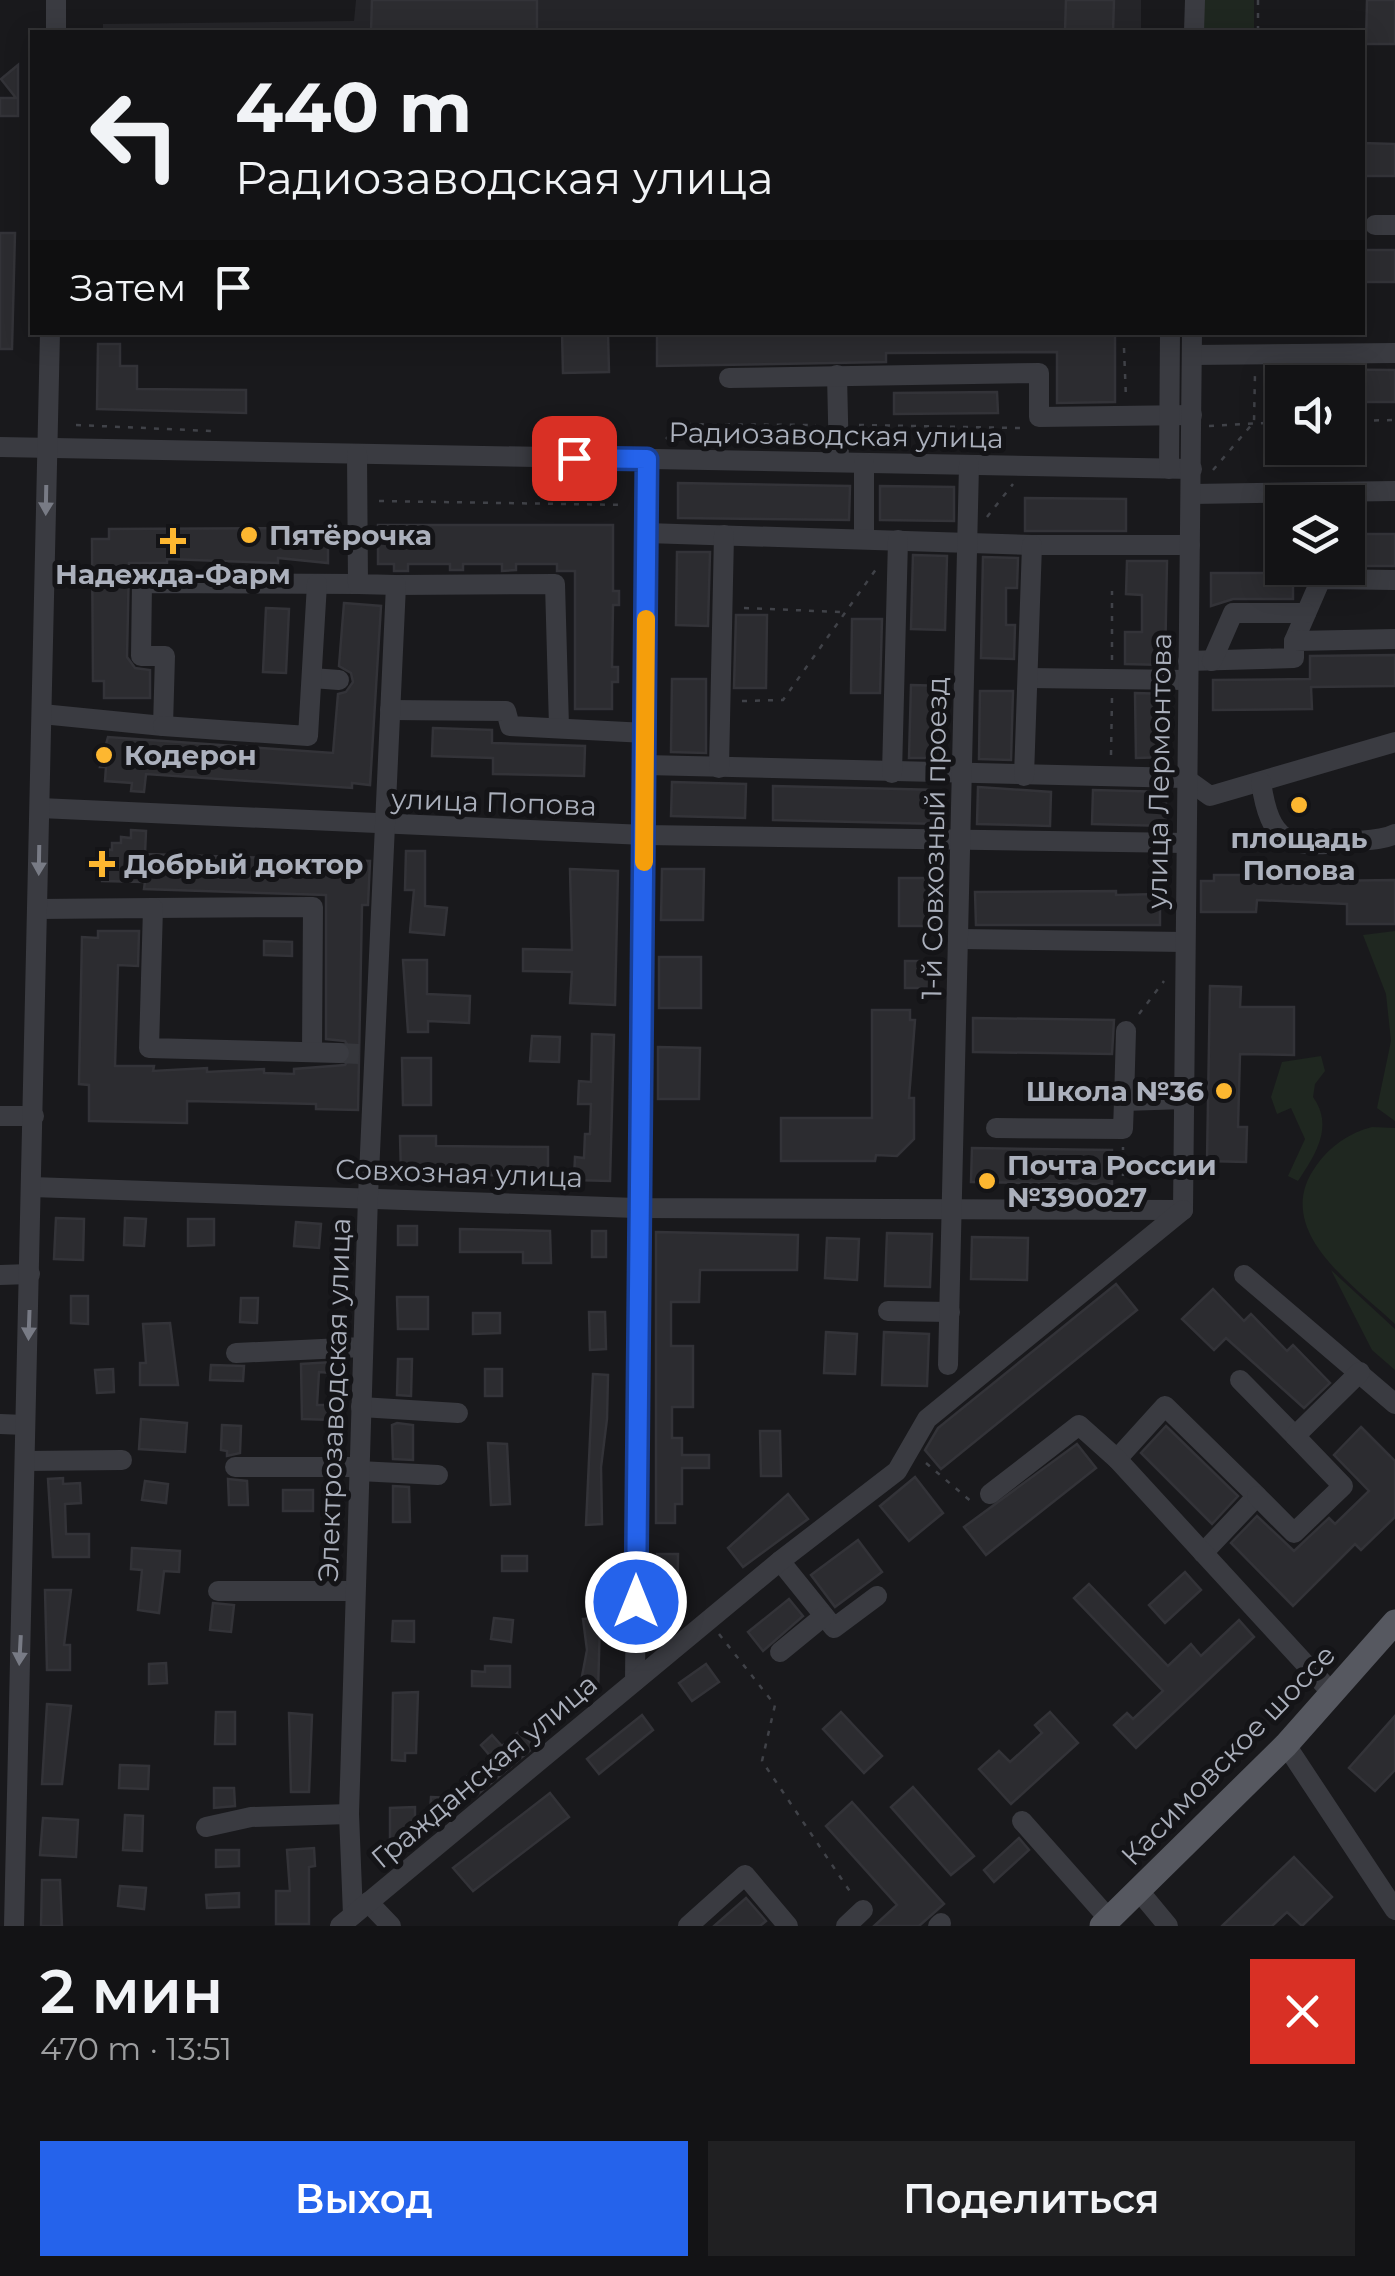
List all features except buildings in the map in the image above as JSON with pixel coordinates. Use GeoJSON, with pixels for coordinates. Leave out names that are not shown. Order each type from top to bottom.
{"type":"FeatureCollection","features":[{"type":"Feature","properties":{"kind":"main road","name":"Касимовское шоссе"},"geometry":{"type":"LineString","coordinates":[[1106,1923],[1286,1745],[1395,1622]]}},
{"type":"Feature","properties":{"kind":"street"},"geometry":{"type":"LineString","coordinates":[[56,0],[56,30]]}},
{"type":"Feature","properties":{"kind":"street"},"geometry":{"type":"LineString","coordinates":[[1194,30],[1195,0]]}},
{"type":"Feature","properties":{"kind":"street"},"geometry":{"type":"LineString","coordinates":[[14,1926],[8,1753],[23,1581],[50,335]]}},
{"type":"Feature","properties":{"kind":"street"},"geometry":{"type":"LineString","coordinates":[[1169,469],[1170,335]]}},
{"type":"Feature","properties":{"kind":"street","name":"улица Лермонтова"},"geometry":{"type":"LineString","coordinates":[[1183,1210],[1192,335]]}},
{"type":"Feature","properties":{"kind":"street"},"geometry":{"type":"LineString","coordinates":[[1192,356],[1395,353]]}},
{"type":"Feature","properties":{"kind":"street"},"geometry":{"type":"LineString","coordinates":[[729,378],[1039,372],[1039,417],[1168,415],[1192,421]]}},
{"type":"Feature","properties":{"kind":"street"},"geometry":{"type":"LineString","coordinates":[[837,375],[839,462]]}},
{"type":"Feature","properties":{"kind":"street","name":"Радиозаводская улица"},"geometry":{"type":"LineString","coordinates":[[0,448],[356,454],[652,453],[864,463],[1192,470]]}},
{"type":"Feature","properties":{"kind":"street"},"geometry":{"type":"LineString","coordinates":[[635,1682],[636,1208],[646,733],[646,506],[652,453]]}},
{"type":"Feature","properties":{"kind":"street"},"geometry":{"type":"LineString","coordinates":[[356,454],[358,584]]}},
{"type":"Feature","properties":{"kind":"street"},"geometry":{"type":"LineString","coordinates":[[864,463],[864,539]]}},
{"type":"Feature","properties":{"kind":"street","name":"1-й Совхозный проезд"},"geometry":{"type":"LineString","coordinates":[[948,1365],[969,465]]}},
{"type":"Feature","properties":{"kind":"street"},"geometry":{"type":"LineString","coordinates":[[1192,494],[1395,491]]}},
{"type":"Feature","properties":{"kind":"street"},"geometry":{"type":"LineString","coordinates":[[646,533],[1032,545],[1190,545]]}},
{"type":"Feature","properties":{"kind":"street"},"geometry":{"type":"LineString","coordinates":[[719,768],[724,535]]}},
{"type":"Feature","properties":{"kind":"street"},"geometry":{"type":"LineString","coordinates":[[892,774],[898,540]]}},
{"type":"Feature","properties":{"kind":"street"},"geometry":{"type":"LineString","coordinates":[[1024,776],[1032,545]]}},
{"type":"Feature","properties":{"kind":"street"},"geometry":{"type":"LineString","coordinates":[[163,726],[165,656],[141,656],[142,583],[358,584],[410,578],[556,584],[559,727]]}},
{"type":"Feature","properties":{"kind":"street","name":"Электрозаводская улица"},"geometry":{"type":"LineString","coordinates":[[353,1914],[349,1814],[368,1196],[357,1053],[384,826],[390,710],[410,578]]}},
{"type":"Feature","properties":{"kind":"street"},"geometry":{"type":"LineString","coordinates":[[1028,678],[1188,670],[1212,660],[1294,658],[1294,641],[1321,580],[1395,580]]}},
{"type":"Feature","properties":{"kind":"street"},"geometry":{"type":"LineString","coordinates":[[42,714],[308,736],[317,584]]}},
{"type":"Feature","properties":{"kind":"street"},"geometry":{"type":"LineString","coordinates":[[1212,660],[1233,613],[1306,614]]}},
{"type":"Feature","properties":{"kind":"street"},"geometry":{"type":"LineString","coordinates":[[1294,641],[1395,639]]}},
{"type":"Feature","properties":{"kind":"street"},"geometry":{"type":"LineString","coordinates":[[312,678],[338,680]]}},
{"type":"Feature","properties":{"kind":"street"},"geometry":{"type":"LineString","coordinates":[[390,710],[506,712],[510,726],[646,733]]}},
{"type":"Feature","properties":{"kind":"street"},"geometry":{"type":"LineString","coordinates":[[645,765],[962,776],[1186,778],[1210,796],[1395,742]]}},
{"type":"Feature","properties":{"kind":"street"},"geometry":{"type":"LineString","coordinates":[[1260,782],[1270,825],[1280,836],[1296,843],[1312,846],[1395,834]]}},
{"type":"Feature","properties":{"kind":"street","name":"улица Попова"},"geometry":{"type":"LineString","coordinates":[[40,808],[384,826],[644,834],[1186,843]]}},
{"type":"Feature","properties":{"kind":"street"},"geometry":{"type":"LineString","coordinates":[[38,909],[313,907],[312,1052]]}},
{"type":"Feature","properties":{"kind":"street"},"geometry":{"type":"LineString","coordinates":[[153,908],[150,1048],[357,1053]]}},
{"type":"Feature","properties":{"kind":"street"},"geometry":{"type":"LineString","coordinates":[[959,938],[1185,942]]}},
{"type":"Feature","properties":{"kind":"street"},"geometry":{"type":"LineString","coordinates":[[996,1128],[1123,1128],[1126,1031]]}},
{"type":"Feature","properties":{"kind":"street"},"geometry":{"type":"LineString","coordinates":[[1124,1100],[1184,1099]]}},
{"type":"Feature","properties":{"kind":"street"},"geometry":{"type":"LineString","coordinates":[[0,1116],[34,1116]]}},
{"type":"Feature","properties":{"kind":"street","name":"Совхозная улица"},"geometry":{"type":"LineString","coordinates":[[32,1187],[636,1208],[1183,1210]]}},
{"type":"Feature","properties":{"kind":"street"},"geometry":{"type":"LineString","coordinates":[[910,1450],[927,1419],[1183,1210]]}},
{"type":"Feature","properties":{"kind":"street"},"geometry":{"type":"LineString","coordinates":[[0,1276],[30,1274]]}},
{"type":"Feature","properties":{"kind":"street"},"geometry":{"type":"LineString","coordinates":[[1244,1275],[1395,1404]]}},
{"type":"Feature","properties":{"kind":"street"},"geometry":{"type":"LineString","coordinates":[[888,1311],[950,1312]]}},
{"type":"Feature","properties":{"kind":"street"},"geometry":{"type":"LineString","coordinates":[[236,1353],[363,1347]]}},
{"type":"Feature","properties":{"kind":"street"},"geometry":{"type":"LineString","coordinates":[[1294,1436],[1360,1372]]}},
{"type":"Feature","properties":{"kind":"street"},"geometry":{"type":"LineString","coordinates":[[1117,1459],[1165,1406],[1294,1534],[1343,1486],[1240,1380]]}},
{"type":"Feature","properties":{"kind":"street"},"geometry":{"type":"LineString","coordinates":[[361,1408],[458,1413]]}},
{"type":"Feature","properties":{"kind":"street"},"geometry":{"type":"LineString","coordinates":[[0,1424],[25,1424]]}},
{"type":"Feature","properties":{"kind":"street"},"geometry":{"type":"LineString","coordinates":[[990,1494],[1079,1425],[1117,1459],[1332,1693]]}},
{"type":"Feature","properties":{"kind":"street","name":"Гражданская улица"},"geometry":{"type":"LineString","coordinates":[[353,1914],[780,1561],[897,1471],[910,1450]]}},
{"type":"Feature","properties":{"kind":"street"},"geometry":{"type":"LineString","coordinates":[[25,1461],[122,1460]]}},
{"type":"Feature","properties":{"kind":"street"},"geometry":{"type":"LineString","coordinates":[[235,1467],[438,1475]]}},
{"type":"Feature","properties":{"kind":"street"},"geometry":{"type":"LineString","coordinates":[[1203,1553],[1257,1496]]}},
{"type":"Feature","properties":{"kind":"street"},"geometry":{"type":"LineString","coordinates":[[780,1561],[834,1628],[877,1596]]}},
{"type":"Feature","properties":{"kind":"street"},"geometry":{"type":"LineString","coordinates":[[0,1580],[23,1581]]}},
{"type":"Feature","properties":{"kind":"street"},"geometry":{"type":"LineString","coordinates":[[218,1591],[355,1591]]}},
{"type":"Feature","properties":{"kind":"street"},"geometry":{"type":"LineString","coordinates":[[780,1652],[824,1616]]}},
{"type":"Feature","properties":{"kind":"street"},"geometry":{"type":"LineString","coordinates":[[1286,1745],[1395,1910]]}},
{"type":"Feature","properties":{"kind":"street"},"geometry":{"type":"LineString","coordinates":[[206,1827],[251,1817],[349,1814]]}},
{"type":"Feature","properties":{"kind":"street"},"geometry":{"type":"LineString","coordinates":[[1022,1822],[1106,1923]]}},
{"type":"Feature","properties":{"kind":"street"},"geometry":{"type":"LineString","coordinates":[[688,1926],[745,1875],[788,1926]]}},
{"type":"Feature","properties":{"kind":"street"},"geometry":{"type":"LineString","coordinates":[[1139,1892],[1168,1926]]}},
{"type":"Feature","properties":{"kind":"street"},"geometry":{"type":"LineString","coordinates":[[846,1926],[864,1910]]}},
{"type":"Feature","properties":{"kind":"street"},"geometry":{"type":"LineString","coordinates":[[353,1914],[391,1926]]}},
{"type":"Feature","properties":{"kind":"path"},"geometry":{"type":"LineString","coordinates":[[1258,0],[1258,30]]}},
{"type":"Feature","properties":{"kind":"path"},"geometry":{"type":"LineString","coordinates":[[1124,348],[1126,416]]}},
{"type":"Feature","properties":{"kind":"path"},"geometry":{"type":"LineString","coordinates":[[1192,494],[1254,422],[1256,353]]}},
{"type":"Feature","properties":{"kind":"path"},"geometry":{"type":"LineString","coordinates":[[1365,421],[1395,420]]}},
{"type":"Feature","properties":{"kind":"path"},"geometry":{"type":"LineString","coordinates":[[1192,421],[1265,422]]}},
{"type":"Feature","properties":{"kind":"path"},"geometry":{"type":"LineString","coordinates":[[652,453],[680,424],[1022,428]]}},
{"type":"Feature","properties":{"kind":"path"},"geometry":{"type":"LineString","coordinates":[[76,425],[212,430]]}},
{"type":"Feature","properties":{"kind":"path"},"geometry":{"type":"LineString","coordinates":[[968,542],[1028,466]]}},
{"type":"Feature","properties":{"kind":"path"},"geometry":{"type":"LineString","coordinates":[[357,501],[646,506]]}},
{"type":"Feature","properties":{"kind":"path"},"geometry":{"type":"LineString","coordinates":[[720,702],[783,700],[842,612],[898,540]]}},
{"type":"Feature","properties":{"kind":"path"},"geometry":{"type":"LineString","coordinates":[[722,607],[842,612]]}},
{"type":"Feature","properties":{"kind":"path"},"geometry":{"type":"LineString","coordinates":[[1126,1031],[1170,973]]}},
{"type":"Feature","properties":{"kind":"path"},"geometry":{"type":"LineString","coordinates":[[910,1450],[976,1505],[990,1494]]}},
{"type":"Feature","properties":{"kind":"path"},"geometry":{"type":"LineString","coordinates":[[708,1621],[775,1705],[762,1762],[864,1910]]}},
{"type":"Feature","properties":{"kind":"shaded area"},"geometry":{"type":"Polygon","coordinates":[[[356,0],[1141,0],[1141,30],[103,30],[103,24],[354,21],[356,0]]]}},
{"type":"Feature","properties":{"kind":"shaded area"},"geometry":{"type":"Polygon","coordinates":[[[1201,0],[1254,0],[1254,30],[1201,30],[1201,0]]]}},
{"type":"Feature","properties":{"kind":"shaded area"},"geometry":{"type":"Polygon","coordinates":[[[1395,931],[1395,1121],[1377,1108],[1391,1041],[1386,994],[1363,935],[1395,931]]]}},
{"type":"Feature","properties":{"kind":"shaded area"},"geometry":{"type":"Polygon","coordinates":[[[1321,1056],[1325,1071],[1315,1084],[1313,1097],[1322,1119],[1320,1140],[1298,1181],[1288,1176],[1305,1139],[1291,1108],[1277,1114],[1271,1097],[1282,1062],[1321,1056]]]}},
{"type":"Feature","properties":{"kind":"shaded area"},"geometry":{"type":"Polygon","coordinates":[[[1372,1127],[1395,1128],[1395,1324],[1323,1254],[1310,1234],[1303,1212],[1305,1190],[1321,1159],[1341,1141],[1372,1127]]]}},
{"type":"Feature","properties":{"kind":"shaded area"},"geometry":{"type":"Polygon","coordinates":[[[1331,1270],[1395,1329],[1395,1370],[1372,1350],[1331,1270]]]}},
{"type":"Feature","properties":{"kind":"tunnel"},"geometry":{"type":"LineString","coordinates":[[339,1053],[359,1054]]}},
{"type":"Feature","properties":{"kind":"slow traffic"},"geometry":{"type":"LineString","coordinates":[[644,862],[646,619]]}},
{"type":"Feature","properties":{"kind":"place","name":"Пятёрочка"},"geometry":{"type":"Point","coordinates":[249,535]}},
{"type":"Feature","properties":{"kind":"place","name":"Надежда-Фарм"},"geometry":{"type":"Point","coordinates":[173,541]}},
{"type":"Feature","properties":{"kind":"place","name":"Кодерон"},"geometry":{"type":"Point","coordinates":[104,755]}},
{"type":"Feature","properties":{"kind":"place","name":"площадь Попова"},"geometry":{"type":"Point","coordinates":[1299,805]}},
{"type":"Feature","properties":{"kind":"place","name":"Добрый доктор"},"geometry":{"type":"Point","coordinates":[102,864]}},
{"type":"Feature","properties":{"kind":"place","name":"Школа №36"},"geometry":{"type":"Point","coordinates":[1224,1091]}},
{"type":"Feature","properties":{"kind":"place","name":"Почта России №390027"},"geometry":{"type":"Point","coordinates":[987,1181]}},
{"type":"Feature","properties":{"kind":"route"},"geometry":{"type":"LineString","coordinates":[[574,458],[647,459],[645,800],[636,1208],[636,1602]]}}]}
